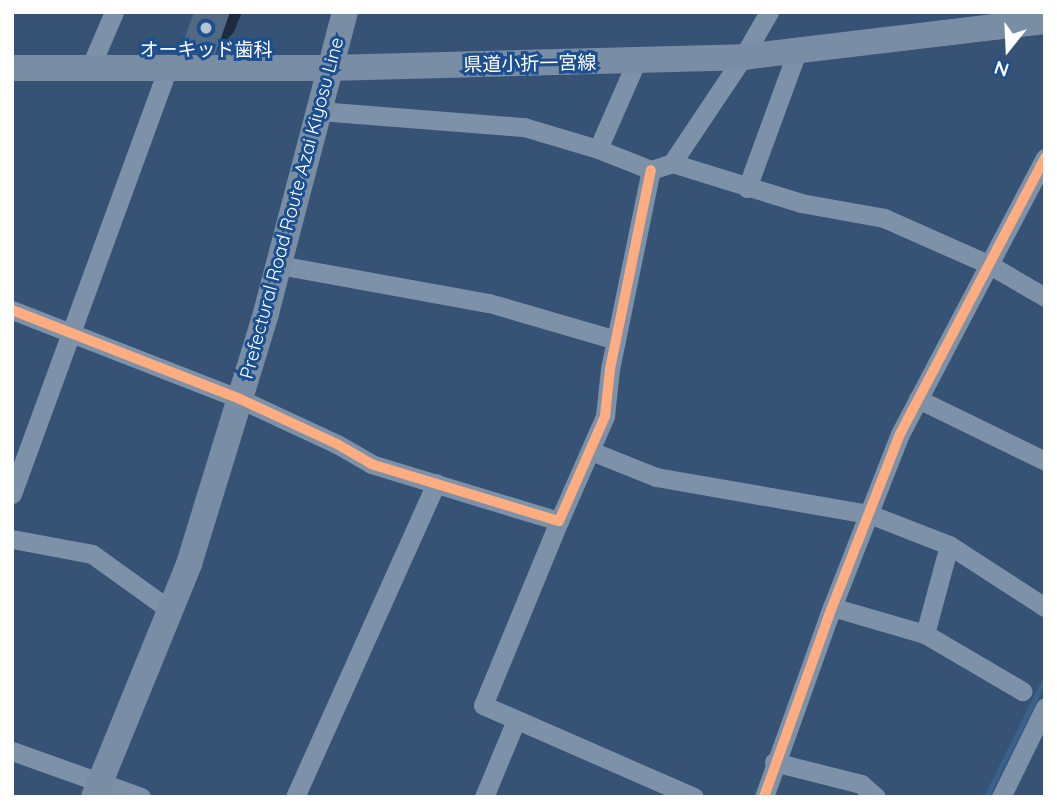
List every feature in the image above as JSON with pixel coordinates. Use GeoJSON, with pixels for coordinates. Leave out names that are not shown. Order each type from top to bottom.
{"type":"FeatureCollection","features":[{"type":"Feature","properties":{"kind":"main road","name":"Prefectural Road Route Azai Kiyosu Line"},"geometry":{"type":"LineString","coordinates":[[97,789],[189,564],[279,265],[345,12]]}},
{"type":"Feature","properties":{"kind":"main road","name":"県道小折一宮線"},"geometry":{"type":"LineString","coordinates":[[12,68],[330,68],[636,62],[743,57],[1045,21]]}},
{"type":"Feature","properties":{"kind":"street"},"geometry":{"type":"LineString","coordinates":[[90,68],[114,12]]}},
{"type":"Feature","properties":{"kind":"street"},"geometry":{"type":"LineString","coordinates":[[672,163],[743,57],[769,12]]}},
{"type":"Feature","properties":{"kind":"street"},"geometry":{"type":"LineString","coordinates":[[747,188],[797,51]]}},
{"type":"Feature","properties":{"kind":"street"},"geometry":{"type":"LineString","coordinates":[[598,149],[636,62]]}},
{"type":"Feature","properties":{"kind":"street"},"geometry":{"type":"LineString","coordinates":[[12,494],[169,66]]}},
{"type":"Feature","properties":{"kind":"street"},"geometry":{"type":"LineString","coordinates":[[319,111],[524,127],[598,149],[651,170],[672,163],[801,204],[884,218],[988,264],[1045,297]]}},
{"type":"Feature","properties":{"kind":"street"},"geometry":{"type":"LineString","coordinates":[[764,797],[774,762],[832,607],[900,434],[988,264],[1043,166]]}},
{"type":"Feature","properties":{"kind":"street"},"geometry":{"type":"LineString","coordinates":[[651,170],[616,340],[605,416],[483,705],[694,797]]}},
{"type":"Feature","properties":{"kind":"street"},"geometry":{"type":"LineString","coordinates":[[279,265],[489,303],[616,340]]}},
{"type":"Feature","properties":{"kind":"street"},"geometry":{"type":"LineString","coordinates":[[12,310],[240,399],[337,444],[371,464],[559,521]]}},
{"type":"Feature","properties":{"kind":"street"},"geometry":{"type":"LineString","coordinates":[[918,399],[1045,461]]}},
{"type":"Feature","properties":{"kind":"street"},"geometry":{"type":"LineString","coordinates":[[591,451],[656,477],[869,514],[949,545],[1045,607]]}},
{"type":"Feature","properties":{"kind":"street"},"geometry":{"type":"LineString","coordinates":[[295,797],[436,483]]}},
{"type":"Feature","properties":{"kind":"street"},"geometry":{"type":"LineString","coordinates":[[12,539],[92,554],[170,610]]}},
{"type":"Feature","properties":{"kind":"street"},"geometry":{"type":"LineString","coordinates":[[925,634],[949,545]]}},
{"type":"Feature","properties":{"kind":"street"},"geometry":{"type":"LineString","coordinates":[[832,607],[925,634],[1023,691]]}},
{"type":"Feature","properties":{"kind":"street"},"geometry":{"type":"LineString","coordinates":[[1001,797],[1045,707]]}},
{"type":"Feature","properties":{"kind":"street"},"geometry":{"type":"LineString","coordinates":[[484,797],[516,720]]}},
{"type":"Feature","properties":{"kind":"street"},"geometry":{"type":"LineString","coordinates":[[12,751],[97,789],[141,797]]}},
{"type":"Feature","properties":{"kind":"street"},"geometry":{"type":"LineString","coordinates":[[774,762],[861,784],[876,797]]}},
{"type":"Feature","properties":{"kind":"building","name":"オーキッド歯科"},"geometry":{"type":"Polygon","coordinates":[[[194,12],[230,12],[215,55],[183,43],[194,12]]]}},
{"type":"Feature","properties":{"kind":"waterway"},"geometry":{"type":"LineString","coordinates":[[986,797],[1045,678]]}},
{"type":"Feature","properties":{"kind":"cycle path"},"geometry":{"type":"LineString","coordinates":[[764,797],[829,615],[900,434],[1045,158]]}},
{"type":"Feature","properties":{"kind":"cycle path"},"geometry":{"type":"LineString","coordinates":[[12,310],[240,399],[337,444],[371,464],[559,521],[605,416],[610,369],[651,170]]}},
{"type":"Feature","properties":{"kind":"place","name":"オーキッド歯科"},"geometry":{"type":"Point","coordinates":[206,28]}}]}
